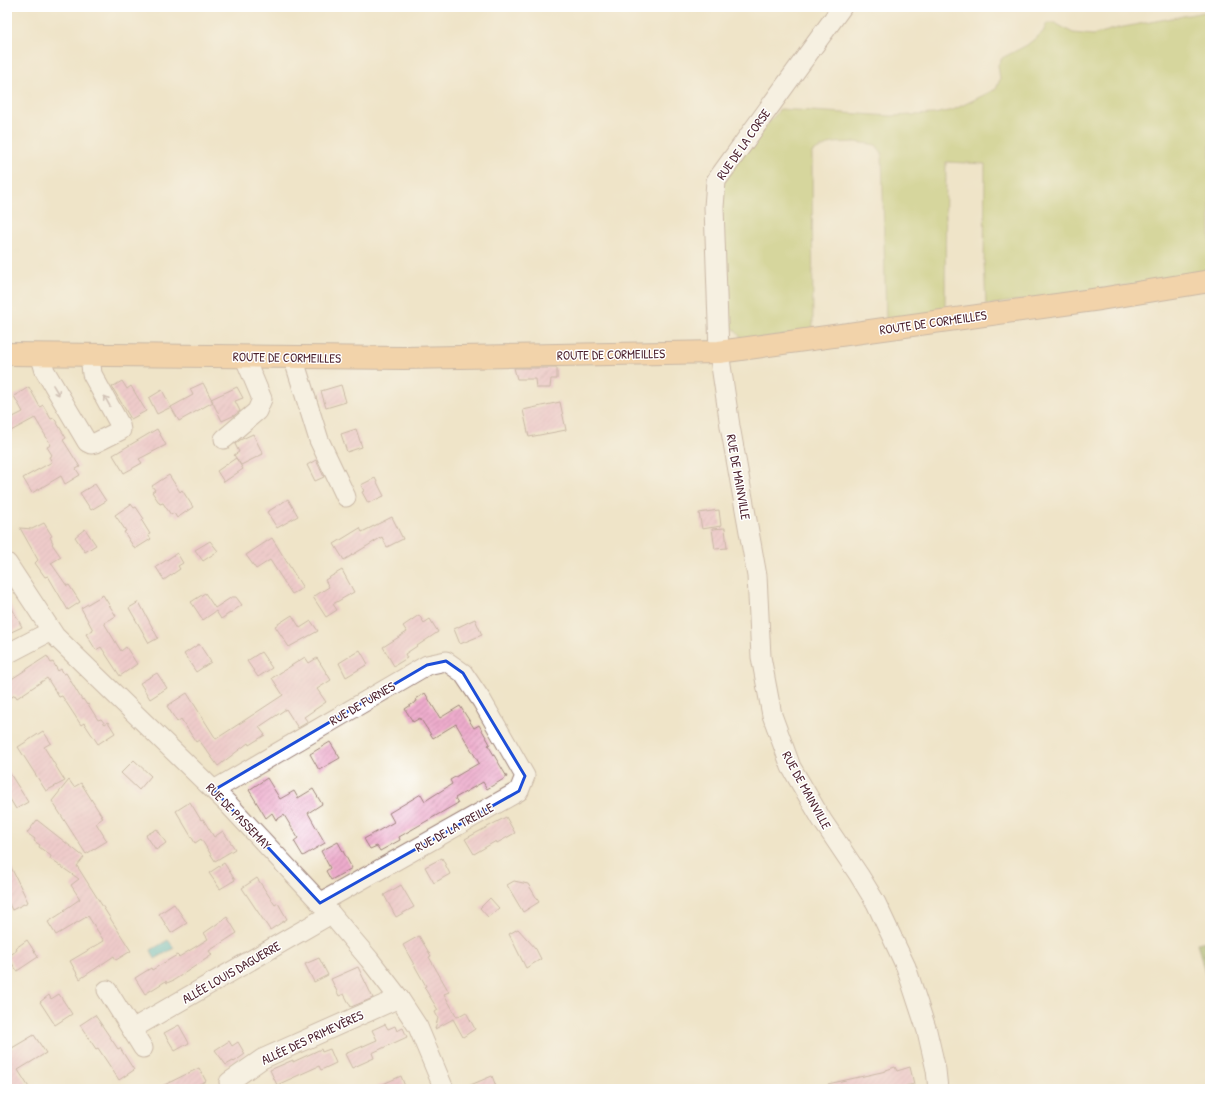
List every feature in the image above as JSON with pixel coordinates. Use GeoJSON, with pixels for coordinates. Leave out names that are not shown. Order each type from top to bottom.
{"type":"FeatureCollection","features":[{"type":"Feature","properties":{"kind":"main road","name":"ROUTE DE CORMEILLES"},"geometry":{"type":"LineString","coordinates":[[7,354],[404,358],[719,352],[1100,299],[1210,281]]}},
{"type":"Feature","properties":{"kind":"street","name":"RUE DE LA CORSE"},"geometry":{"type":"LineString","coordinates":[[719,352],[714,207],[716,181],[842,7]]}},
{"type":"Feature","properties":{"kind":"street","name":"RUE DE MAINVILLE"},"geometry":{"type":"LineString","coordinates":[[719,352],[730,426],[757,576],[761,657],[772,715],[792,767],[822,820],[859,874],[876,904],[906,967],[927,1031],[936,1070],[938,1089]]}},
{"type":"Feature","properties":{"kind":"street"},"geometry":{"type":"LineString","coordinates":[[42,355],[45,371],[87,442],[92,444],[121,430],[120,425],[92,374],[90,355]]}},
{"type":"Feature","properties":{"kind":"street"},"geometry":{"type":"LineString","coordinates":[[224,439],[257,411],[262,399],[244,356]]}},
{"type":"Feature","properties":{"kind":"street"},"geometry":{"type":"LineString","coordinates":[[294,357],[319,440],[346,497]]}},
{"type":"Feature","properties":{"kind":"street","name":"RUE DE PASSEMAY"},"geometry":{"type":"LineString","coordinates":[[7,563],[51,631],[214,790],[326,909],[369,959],[399,998],[418,1027],[444,1089]]}},
{"type":"Feature","properties":{"kind":"street"},"geometry":{"type":"LineString","coordinates":[[7,654],[51,631]]}},
{"type":"Feature","properties":{"kind":"street","name":"RUE DE FURNES"},"geometry":{"type":"LineString","coordinates":[[214,790],[427,665],[446,662],[462,673],[494,721]]}},
{"type":"Feature","properties":{"kind":"street","name":"RUE DE LA TREILLE"},"geometry":{"type":"LineString","coordinates":[[326,909],[519,791],[525,776],[494,721]]}},
{"type":"Feature","properties":{"kind":"street","name":"ALLÉE LOUIS DAGUERRE"},"geometry":{"type":"LineString","coordinates":[[132,1029],[326,909]]}},
{"type":"Feature","properties":{"kind":"street"},"geometry":{"type":"LineString","coordinates":[[107,990],[143,1048]]}},
{"type":"Feature","properties":{"kind":"street","name":"ALLÉE DES PRIMEVÈRES"},"geometry":{"type":"LineString","coordinates":[[228,1082],[262,1059],[399,998]]}},
{"type":"Feature","properties":{"kind":"highlighted area"},"geometry":{"type":"Polygon","coordinates":[[[446,661],[463,673],[525,776],[519,791],[320,903],[214,790],[427,665],[446,661]]]}},
{"type":"Feature","properties":{"kind":"green space"},"geometry":{"type":"Polygon","coordinates":[[[1210,11],[1210,270],[1138,284],[986,305],[984,262],[985,164],[946,162],[945,315],[886,325],[882,153],[876,145],[856,142],[832,143],[812,152],[813,332],[743,340],[728,322],[718,192],[720,182],[780,109],[891,116],[934,114],[953,110],[996,89],[1000,79],[998,65],[1002,58],[1027,45],[1043,32],[1047,23],[1055,23],[1073,33],[1093,35],[1118,28],[1210,11]]]}},
{"type":"Feature","properties":{"kind":"green space"},"geometry":{"type":"Polygon","coordinates":[[[1210,940],[1210,993],[1197,943],[1210,940]]]}},
{"type":"Feature","properties":{"kind":"water"},"geometry":{"type":"Polygon","coordinates":[[[168,940],[174,948],[155,959],[151,950],[168,940]]]}},
{"type":"Feature","properties":{"kind":"building"},"geometry":{"type":"Polygon","coordinates":[[[514,368],[557,368],[557,379],[551,379],[550,388],[536,388],[535,379],[517,379],[514,368]]]}},
{"type":"Feature","properties":{"kind":"building"},"geometry":{"type":"Polygon","coordinates":[[[122,381],[127,389],[131,386],[146,411],[131,419],[112,387],[122,381]]]}},
{"type":"Feature","properties":{"kind":"building"},"geometry":{"type":"Polygon","coordinates":[[[203,383],[213,402],[179,421],[171,407],[193,395],[190,389],[203,383]]]}},
{"type":"Feature","properties":{"kind":"building"},"geometry":{"type":"Polygon","coordinates":[[[341,385],[346,402],[326,408],[321,391],[341,385]]]}},
{"type":"Feature","properties":{"kind":"building"},"geometry":{"type":"Polygon","coordinates":[[[29,387],[40,407],[43,405],[51,419],[54,418],[66,438],[63,440],[80,467],[76,469],[80,475],[65,484],[61,476],[32,493],[23,478],[52,462],[49,457],[52,455],[47,447],[51,445],[35,418],[7,433],[7,420],[23,412],[14,396],[29,387]]]}},
{"type":"Feature","properties":{"kind":"building"},"geometry":{"type":"Polygon","coordinates":[[[237,387],[243,398],[235,401],[240,411],[222,421],[211,399],[237,387]]]}},
{"type":"Feature","properties":{"kind":"building"},"geometry":{"type":"Polygon","coordinates":[[[162,390],[171,407],[157,414],[149,398],[162,390]]]}},
{"type":"Feature","properties":{"kind":"building"},"geometry":{"type":"Polygon","coordinates":[[[560,402],[566,430],[529,437],[523,410],[560,402]]]}},
{"type":"Feature","properties":{"kind":"building"},"geometry":{"type":"Polygon","coordinates":[[[157,429],[166,445],[139,459],[142,463],[124,473],[113,455],[157,429]]]}},
{"type":"Feature","properties":{"kind":"building"},"geometry":{"type":"Polygon","coordinates":[[[356,429],[362,447],[347,452],[341,434],[356,429]]]}},
{"type":"Feature","properties":{"kind":"building"},"geometry":{"type":"Polygon","coordinates":[[[253,434],[263,454],[241,465],[234,455],[239,452],[235,444],[253,434]]]}},
{"type":"Feature","properties":{"kind":"building"},"geometry":{"type":"Polygon","coordinates":[[[236,458],[243,469],[224,482],[217,471],[236,458]]]}},
{"type":"Feature","properties":{"kind":"building"},"geometry":{"type":"Polygon","coordinates":[[[316,460],[324,477],[315,481],[307,465],[316,460]]]}},
{"type":"Feature","properties":{"kind":"building"},"geometry":{"type":"Polygon","coordinates":[[[169,475],[180,492],[182,490],[193,507],[177,518],[174,513],[171,515],[163,503],[160,504],[152,492],[155,490],[152,486],[169,475]]]}},
{"type":"Feature","properties":{"kind":"building"},"geometry":{"type":"Polygon","coordinates":[[[375,478],[384,496],[368,503],[362,492],[364,491],[361,485],[375,478]]]}},
{"type":"Feature","properties":{"kind":"building"},"geometry":{"type":"Polygon","coordinates":[[[95,484],[106,501],[91,510],[80,493],[95,484]]]}},
{"type":"Feature","properties":{"kind":"building"},"geometry":{"type":"Polygon","coordinates":[[[288,499],[298,516],[277,528],[267,512],[288,499]]]}},
{"type":"Feature","properties":{"kind":"building"},"geometry":{"type":"Polygon","coordinates":[[[131,504],[134,508],[136,507],[144,519],[142,521],[150,534],[148,535],[151,539],[135,549],[124,532],[126,531],[115,515],[131,504]]]}},
{"type":"Feature","properties":{"kind":"building"},"geometry":{"type":"Polygon","coordinates":[[[719,510],[721,526],[702,529],[699,513],[719,510]]]}},
{"type":"Feature","properties":{"kind":"building"},"geometry":{"type":"Polygon","coordinates":[[[392,517],[403,539],[387,547],[382,537],[344,560],[334,544],[360,528],[362,532],[392,517]]]}},
{"type":"Feature","properties":{"kind":"building"},"geometry":{"type":"Polygon","coordinates":[[[44,523],[52,536],[50,537],[53,543],[52,544],[61,557],[51,563],[67,586],[69,585],[80,602],[68,610],[48,576],[45,577],[35,563],[38,560],[20,528],[32,529],[44,523]]]}},
{"type":"Feature","properties":{"kind":"building"},"geometry":{"type":"Polygon","coordinates":[[[725,528],[727,548],[715,549],[712,529],[725,528]]]}},
{"type":"Feature","properties":{"kind":"building"},"geometry":{"type":"Polygon","coordinates":[[[85,529],[96,545],[85,552],[75,537],[85,529]]]}},
{"type":"Feature","properties":{"kind":"building"},"geometry":{"type":"Polygon","coordinates":[[[272,538],[303,588],[292,594],[270,560],[256,569],[246,555],[272,538]]]}},
{"type":"Feature","properties":{"kind":"building"},"geometry":{"type":"Polygon","coordinates":[[[210,541],[218,551],[203,561],[195,550],[210,541]]]}},
{"type":"Feature","properties":{"kind":"building"},"geometry":{"type":"Polygon","coordinates":[[[177,553],[183,563],[178,566],[180,569],[164,580],[156,567],[177,553]]]}},
{"type":"Feature","properties":{"kind":"building"},"geometry":{"type":"Polygon","coordinates":[[[342,570],[354,592],[333,604],[337,610],[326,617],[313,597],[329,587],[325,580],[342,570]]]}},
{"type":"Feature","properties":{"kind":"building"},"geometry":{"type":"Polygon","coordinates":[[[205,593],[215,608],[232,597],[236,597],[242,605],[221,619],[216,611],[203,620],[191,602],[205,593]]]}},
{"type":"Feature","properties":{"kind":"building"},"geometry":{"type":"Polygon","coordinates":[[[103,595],[116,616],[104,623],[121,651],[126,647],[137,664],[120,676],[101,647],[96,650],[86,634],[93,630],[81,608],[103,595]]]}},
{"type":"Feature","properties":{"kind":"building"},"geometry":{"type":"Polygon","coordinates":[[[7,599],[22,627],[7,634],[7,599]]]}},
{"type":"Feature","properties":{"kind":"building"},"geometry":{"type":"Polygon","coordinates":[[[139,602],[158,638],[149,643],[129,608],[139,602]]]}},
{"type":"Feature","properties":{"kind":"building"},"geometry":{"type":"Polygon","coordinates":[[[292,615],[300,628],[311,621],[318,631],[289,647],[275,626],[292,615]]]}},
{"type":"Feature","properties":{"kind":"building"},"geometry":{"type":"Polygon","coordinates":[[[419,615],[424,623],[430,619],[438,632],[405,654],[407,658],[394,666],[383,647],[407,632],[403,626],[419,615]]]}},
{"type":"Feature","properties":{"kind":"building"},"geometry":{"type":"Polygon","coordinates":[[[475,619],[482,635],[460,644],[454,629],[475,619]]]}},
{"type":"Feature","properties":{"kind":"building"},"geometry":{"type":"Polygon","coordinates":[[[199,644],[211,662],[196,672],[184,654],[199,644]]]}},
{"type":"Feature","properties":{"kind":"building"},"geometry":{"type":"Polygon","coordinates":[[[360,650],[368,664],[346,677],[339,663],[360,650]]]}},
{"type":"Feature","properties":{"kind":"building"},"geometry":{"type":"Polygon","coordinates":[[[261,652],[272,668],[258,677],[247,661],[261,652]]]}},
{"type":"Feature","properties":{"kind":"building"},"geometry":{"type":"Polygon","coordinates":[[[47,656],[51,663],[53,662],[58,671],[61,669],[64,674],[66,673],[82,700],[83,699],[87,705],[88,704],[98,720],[101,719],[105,724],[108,722],[115,733],[98,744],[84,723],[81,725],[62,696],[59,697],[47,678],[17,698],[15,695],[7,700],[7,682],[47,656]]]}},
{"type":"Feature","properties":{"kind":"building"},"geometry":{"type":"Polygon","coordinates":[[[305,657],[309,663],[317,658],[331,680],[317,689],[326,702],[304,717],[308,722],[298,728],[286,709],[259,727],[265,735],[249,745],[248,743],[218,766],[199,740],[196,742],[181,719],[177,722],[167,706],[187,693],[216,739],[283,695],[272,678],[305,657]]]}},
{"type":"Feature","properties":{"kind":"building"},"geometry":{"type":"Polygon","coordinates":[[[157,673],[167,688],[150,699],[140,683],[157,673]]]}},
{"type":"Feature","properties":{"kind":"building"},"geometry":{"type":"Polygon","coordinates":[[[425,693],[440,718],[460,706],[474,728],[479,725],[490,744],[488,745],[507,777],[487,789],[483,782],[455,798],[458,803],[399,837],[400,840],[380,851],[377,846],[370,849],[364,839],[394,822],[389,813],[421,794],[425,801],[452,784],[450,780],[479,763],[456,724],[433,738],[420,718],[413,722],[405,709],[417,701],[416,699],[425,693]]]}},
{"type":"Feature","properties":{"kind":"building"},"geometry":{"type":"Polygon","coordinates":[[[43,731],[51,743],[44,747],[65,781],[46,791],[18,747],[43,731]]]}},
{"type":"Feature","properties":{"kind":"building"},"geometry":{"type":"Polygon","coordinates":[[[330,742],[340,758],[319,770],[310,754],[330,742]]]}},
{"type":"Feature","properties":{"kind":"building"},"geometry":{"type":"Polygon","coordinates":[[[134,760],[151,776],[139,790],[121,773],[134,760]]]}},
{"type":"Feature","properties":{"kind":"building"},"geometry":{"type":"Polygon","coordinates":[[[7,769],[28,802],[16,809],[7,794],[7,769]]]}},
{"type":"Feature","properties":{"kind":"building"},"geometry":{"type":"Polygon","coordinates":[[[267,778],[280,799],[294,791],[298,798],[313,789],[322,804],[308,813],[325,843],[303,856],[294,841],[298,838],[284,815],[276,820],[272,813],[266,818],[249,790],[267,778]]]}},
{"type":"Feature","properties":{"kind":"building"},"geometry":{"type":"Polygon","coordinates":[[[69,780],[74,787],[81,783],[103,818],[96,823],[107,841],[86,854],[52,801],[69,780]]]}},
{"type":"Feature","properties":{"kind":"building"},"geometry":{"type":"Polygon","coordinates":[[[190,802],[214,837],[223,831],[235,849],[215,861],[201,839],[195,843],[176,811],[190,802]]]}},
{"type":"Feature","properties":{"kind":"building"},"geometry":{"type":"Polygon","coordinates":[[[506,817],[515,833],[497,843],[496,841],[474,854],[465,839],[506,817]]]}},
{"type":"Feature","properties":{"kind":"building"},"geometry":{"type":"Polygon","coordinates":[[[37,820],[84,857],[77,866],[131,951],[116,960],[114,956],[80,979],[70,961],[104,941],[88,916],[56,935],[48,922],[80,899],[71,885],[79,879],[50,859],[51,856],[39,847],[40,845],[34,841],[35,839],[27,833],[37,820]]]}},
{"type":"Feature","properties":{"kind":"building"},"geometry":{"type":"Polygon","coordinates":[[[157,829],[166,843],[156,850],[146,835],[157,829]]]}},
{"type":"Feature","properties":{"kind":"building"},"geometry":{"type":"Polygon","coordinates":[[[338,842],[352,868],[331,880],[326,871],[330,868],[321,851],[338,842]]]}},
{"type":"Feature","properties":{"kind":"building"},"geometry":{"type":"Polygon","coordinates":[[[442,858],[450,874],[434,883],[425,867],[442,858]]]}},
{"type":"Feature","properties":{"kind":"building"},"geometry":{"type":"Polygon","coordinates":[[[7,859],[28,902],[12,910],[7,900],[7,859]]]}},
{"type":"Feature","properties":{"kind":"building"},"geometry":{"type":"Polygon","coordinates":[[[224,863],[235,880],[220,889],[209,873],[224,863]]]}},
{"type":"Feature","properties":{"kind":"building"},"geometry":{"type":"Polygon","coordinates":[[[257,878],[275,905],[278,903],[287,919],[270,930],[242,888],[257,878]]]}},
{"type":"Feature","properties":{"kind":"building"},"geometry":{"type":"Polygon","coordinates":[[[514,881],[528,884],[539,902],[523,912],[507,885],[514,881]]]}},
{"type":"Feature","properties":{"kind":"building"},"geometry":{"type":"Polygon","coordinates":[[[401,885],[414,907],[396,917],[384,895],[401,885]]]}},
{"type":"Feature","properties":{"kind":"building"},"geometry":{"type":"Polygon","coordinates":[[[490,898],[499,908],[488,917],[480,908],[490,898]]]}},
{"type":"Feature","properties":{"kind":"building"},"geometry":{"type":"Polygon","coordinates":[[[174,904],[187,923],[171,933],[159,914],[174,904]]]}},
{"type":"Feature","properties":{"kind":"building"},"geometry":{"type":"Polygon","coordinates":[[[227,917],[237,933],[209,951],[212,955],[206,959],[174,980],[167,983],[166,981],[145,994],[135,978],[177,955],[179,957],[208,939],[204,933],[227,917]]]}},
{"type":"Feature","properties":{"kind":"building"},"geometry":{"type":"Polygon","coordinates":[[[518,929],[536,949],[541,959],[526,968],[509,934],[518,929]]]}},
{"type":"Feature","properties":{"kind":"building"},"geometry":{"type":"Polygon","coordinates":[[[419,936],[449,992],[444,994],[457,1017],[466,1012],[475,1029],[463,1037],[453,1019],[435,1029],[438,1018],[435,1012],[438,1010],[424,987],[426,986],[403,945],[419,936]]]}},
{"type":"Feature","properties":{"kind":"building"},"geometry":{"type":"Polygon","coordinates":[[[27,940],[38,957],[17,971],[8,957],[17,950],[16,948],[27,940]]]}},
{"type":"Feature","properties":{"kind":"building"},"geometry":{"type":"Polygon","coordinates":[[[319,958],[328,975],[314,982],[305,964],[319,958]]]}},
{"type":"Feature","properties":{"kind":"building"},"geometry":{"type":"Polygon","coordinates":[[[358,967],[373,998],[351,1007],[344,994],[339,996],[331,979],[358,967]]]}},
{"type":"Feature","properties":{"kind":"building"},"geometry":{"type":"Polygon","coordinates":[[[59,994],[72,1014],[55,1025],[40,1002],[49,995],[51,999],[59,994]]]}},
{"type":"Feature","properties":{"kind":"building"},"geometry":{"type":"Polygon","coordinates":[[[95,1015],[118,1049],[120,1048],[134,1070],[119,1080],[98,1048],[96,1049],[80,1025],[95,1015]]]}},
{"type":"Feature","properties":{"kind":"building"},"geometry":{"type":"Polygon","coordinates":[[[385,1024],[388,1029],[395,1026],[397,1031],[403,1028],[407,1037],[372,1053],[374,1058],[352,1068],[345,1054],[377,1040],[372,1030],[385,1024]]]}},
{"type":"Feature","properties":{"kind":"building"},"geometry":{"type":"Polygon","coordinates":[[[179,1025],[189,1043],[175,1051],[164,1033],[179,1025]]]}},
{"type":"Feature","properties":{"kind":"building"},"geometry":{"type":"Polygon","coordinates":[[[34,1035],[46,1053],[18,1070],[30,1089],[7,1089],[7,1051],[34,1035]]]}},
{"type":"Feature","properties":{"kind":"building"},"geometry":{"type":"Polygon","coordinates":[[[229,1041],[232,1046],[238,1042],[245,1054],[234,1062],[233,1061],[226,1065],[215,1050],[229,1041]]]}},
{"type":"Feature","properties":{"kind":"building"},"geometry":{"type":"Polygon","coordinates":[[[321,1049],[322,1052],[330,1049],[336,1063],[321,1070],[319,1066],[277,1085],[270,1070],[293,1060],[293,1062],[321,1049]]]}},
{"type":"Feature","properties":{"kind":"building"},"geometry":{"type":"Polygon","coordinates":[[[895,1067],[897,1071],[910,1067],[914,1084],[906,1086],[907,1089],[829,1089],[828,1084],[886,1071],[895,1067]]]}},
{"type":"Feature","properties":{"kind":"building"},"geometry":{"type":"Polygon","coordinates":[[[199,1068],[206,1081],[195,1086],[196,1089],[156,1089],[199,1068]]]}},
{"type":"Feature","properties":{"kind":"building"},"geometry":{"type":"Polygon","coordinates":[[[401,1076],[406,1089],[372,1089],[401,1076]]]}},
{"type":"Feature","properties":{"kind":"building"},"geometry":{"type":"Polygon","coordinates":[[[492,1076],[497,1089],[461,1089],[492,1076]]]}}]}
